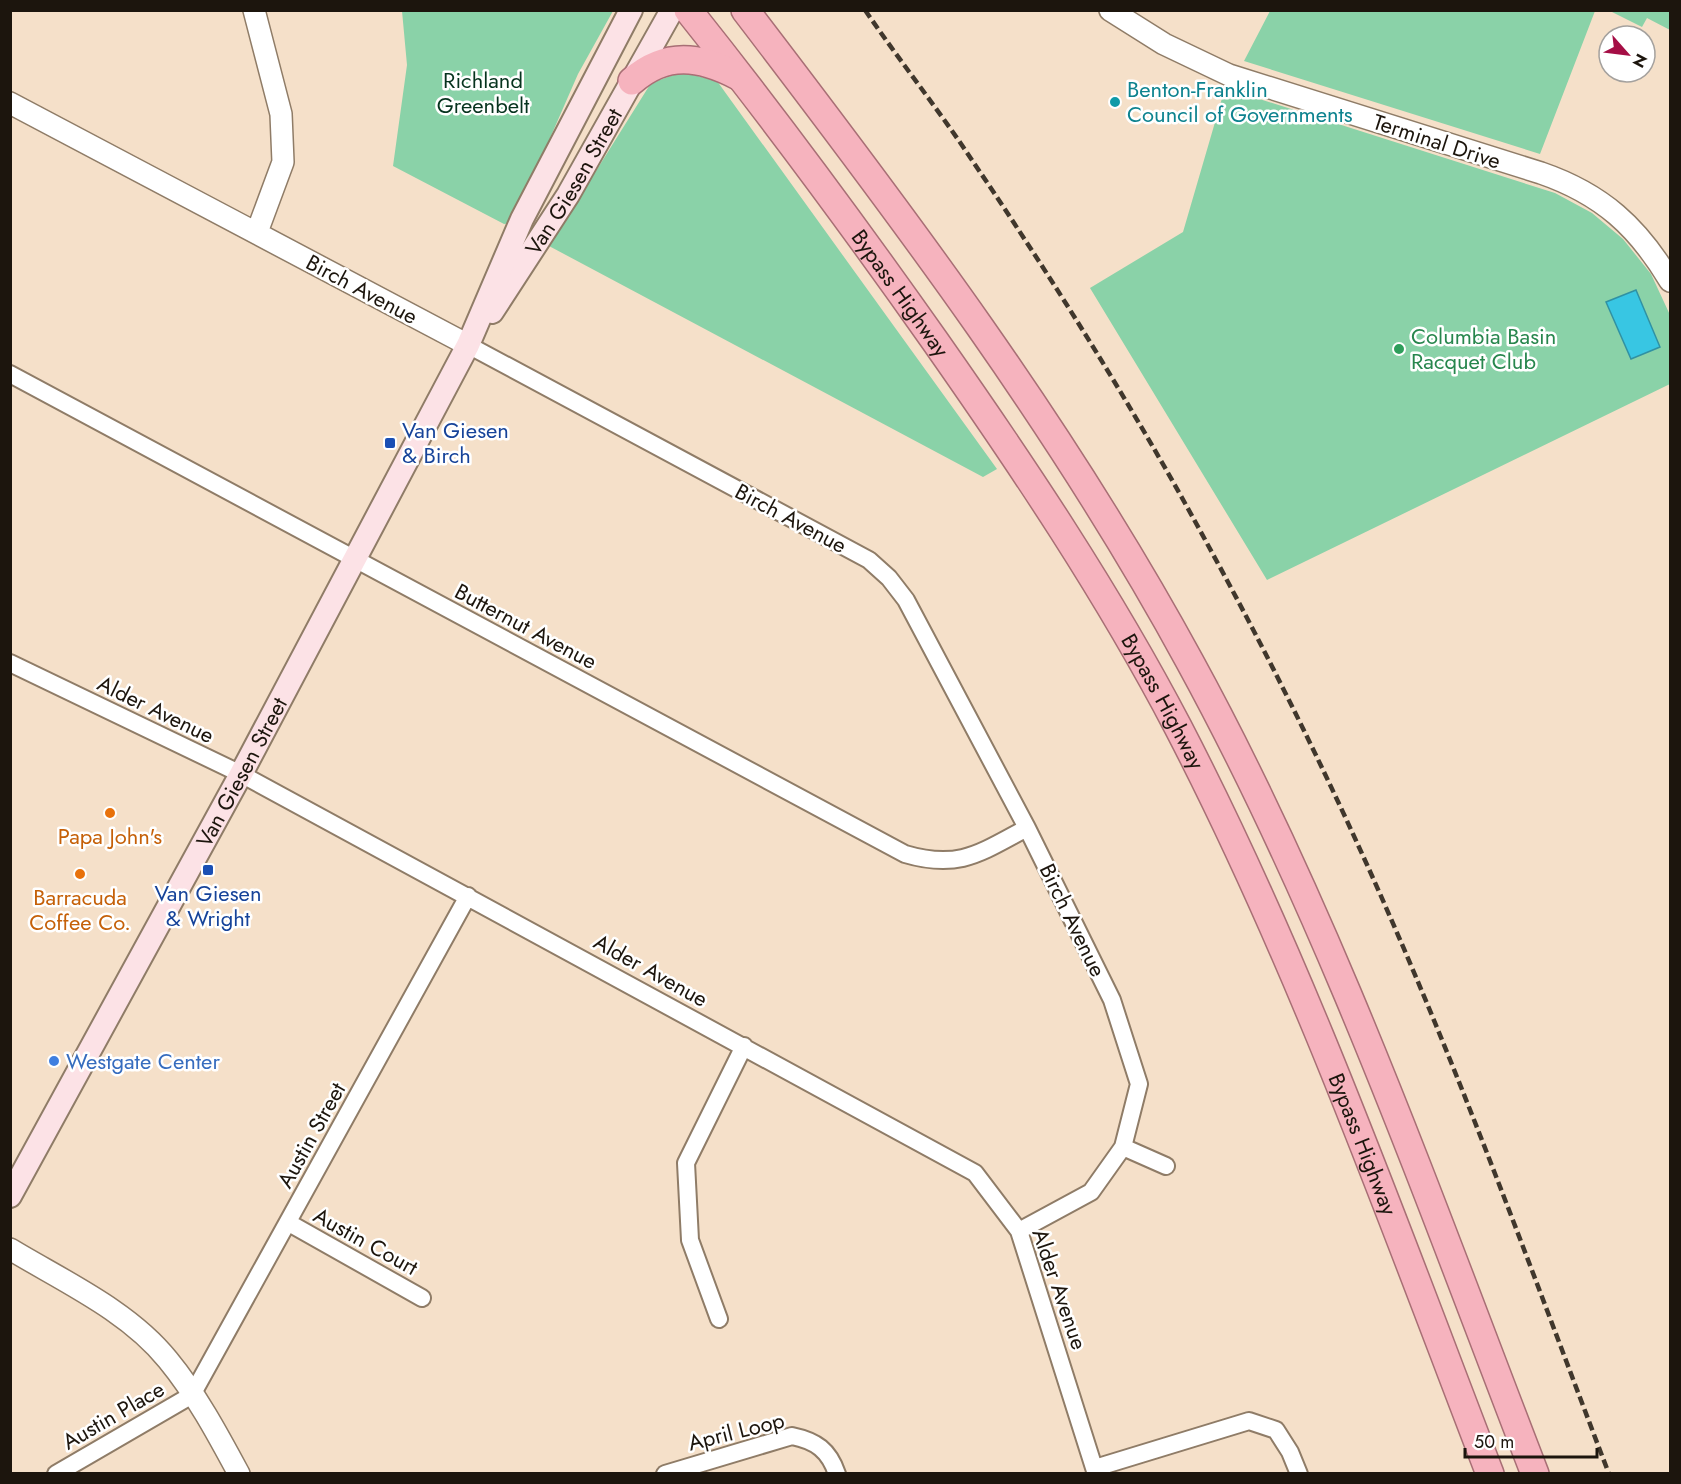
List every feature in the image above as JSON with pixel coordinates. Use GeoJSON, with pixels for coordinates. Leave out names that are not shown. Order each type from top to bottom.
{"type":"FeatureCollection","features":[{"type":"Feature","properties":{"kind":"highway","name":"Bypass Highway"},"geometry":{"type":"LineString","coordinates":[[688,10],[741,77],[905,298],[997,429],[1063,532],[1176,724],[1270,921],[1329,1059],[1490,1473]]}},
{"type":"Feature","properties":{"kind":"highway","name":"Bypass Highway"},"geometry":{"type":"LineString","coordinates":[[745,10],[960,297],[1054,436],[1189,660],[1232,742],[1339,976],[1383,1080],[1535,1473]]}},
{"type":"Feature","properties":{"kind":"highway"},"geometry":{"type":"LineString","coordinates":[[632,81],[661,62],[689,58],[723,68],[741,77]]}},
{"type":"Feature","properties":{"kind":"main road","name":"Van Giesen Street"},"geometry":{"type":"LineString","coordinates":[[10,1196],[241,774],[468,345],[522,219],[631,10]]}},
{"type":"Feature","properties":{"kind":"main road","name":"Van Giesen Street"},"geometry":{"type":"LineString","coordinates":[[468,345],[548,227],[672,10]]}},
{"type":"Feature","properties":{"kind":"street"},"geometry":{"type":"LineString","coordinates":[[254,10],[281,114],[283,162],[257,232]]}},
{"type":"Feature","properties":{"kind":"street","name":"Terminal Drive"},"geometry":{"type":"LineString","coordinates":[[1110,10],[1164,44],[1229,75],[1541,173],[1578,189],[1597,199],[1626,222],[1652,251],[1671,281]]}},
{"type":"Feature","properties":{"kind":"street","name":"Birch Avenue"},"geometry":{"type":"LineString","coordinates":[[10,103],[257,232],[869,560],[889,578],[906,600],[1027,828],[1112,1000],[1139,1084],[1123,1147],[1091,1192],[1019,1231]]}},
{"type":"Feature","properties":{"kind":"street","name":"Butternut Avenue"},"geometry":{"type":"LineString","coordinates":[[10,374],[904,854],[931,862],[973,857],[1027,828]]}},
{"type":"Feature","properties":{"kind":"street","name":"Alder Avenue"},"geometry":{"type":"LineString","coordinates":[[10,663],[241,774],[975,1173],[1019,1231],[1096,1471]]}},
{"type":"Feature","properties":{"kind":"street","name":"Austin Street"},"geometry":{"type":"LineString","coordinates":[[192,1395],[468,896]]}},
{"type":"Feature","properties":{"kind":"street"},"geometry":{"type":"LineString","coordinates":[[719,1318],[690,1240],[686,1163],[744,1046]]}},
{"type":"Feature","properties":{"kind":"street"},"geometry":{"type":"LineString","coordinates":[[1123,1147],[1166,1166]]}},
{"type":"Feature","properties":{"kind":"street","name":"Austin Court"},"geometry":{"type":"LineString","coordinates":[[289,1223],[422,1298]]}},
{"type":"Feature","properties":{"kind":"street"},"geometry":{"type":"LineString","coordinates":[[10,1249],[104,1306],[137,1330],[168,1359],[239,1473]]}},
{"type":"Feature","properties":{"kind":"street","name":"Austin Place"},"geometry":{"type":"LineString","coordinates":[[56,1473],[192,1395]]}},
{"type":"Feature","properties":{"kind":"street"},"geometry":{"type":"LineString","coordinates":[[1096,1471],[1249,1421],[1276,1430],[1290,1452],[1299,1473]]}},
{"type":"Feature","properties":{"kind":"street","name":"April Loop"},"geometry":{"type":"LineString","coordinates":[[665,1473],[792,1436],[808,1439],[821,1446],[829,1455],[837,1473]]}},
{"type":"Feature","properties":{"kind":"green space","name":"Richland Greenbelt"},"geometry":{"type":"Polygon","coordinates":[[[402,11],[613,11],[578,74],[513,223],[504,224],[393,166],[407,65],[402,11]]]}},
{"type":"Feature","properties":{"kind":"green space"},"geometry":{"type":"Polygon","coordinates":[[[1270,11],[1595,11],[1540,154],[1244,61],[1270,11]]]}},
{"type":"Feature","properties":{"kind":"green space"},"geometry":{"type":"Polygon","coordinates":[[[1610,11],[1670,11],[1670,30],[1647,18],[1644,24],[1636,24],[1610,11]]]}},
{"type":"Feature","properties":{"kind":"green space"},"geometry":{"type":"Polygon","coordinates":[[[682,72],[717,81],[997,469],[983,477],[549,246],[651,83],[682,72]]]}},
{"type":"Feature","properties":{"kind":"green space","name":"Columbia Basin Racquet Club"},"geometry":{"type":"Polygon","coordinates":[[[1225,88],[1555,193],[1592,213],[1623,239],[1651,274],[1670,315],[1670,384],[1267,580],[1090,288],[1183,232],[1225,88]]]}},
{"type":"Feature","properties":{"kind":"water"},"geometry":{"type":"Polygon","coordinates":[[[1636,290],[1660,347],[1631,359],[1606,302],[1636,290]]]}},
{"type":"Feature","properties":{"kind":"railway"},"geometry":{"type":"LineString","coordinates":[[865,10],[957,138],[1088,339],[1180,494],[1235,595],[1310,742],[1401,942],[1456,1074],[1609,1474]]}},
{"type":"Feature","properties":{"kind":"place","name":"Benton-Franklin Council of Governments"},"geometry":{"type":"Point","coordinates":[1115,102]}},
{"type":"Feature","properties":{"kind":"place","name":"Columbia Basin Racquet Club"},"geometry":{"type":"Point","coordinates":[1399,349]}},
{"type":"Feature","properties":{"kind":"place","name":"Van Giesen & Birch"},"geometry":{"type":"Point","coordinates":[390,443]}},
{"type":"Feature","properties":{"kind":"place","name":"Papa John's"},"geometry":{"type":"Point","coordinates":[110,813]}},
{"type":"Feature","properties":{"kind":"place","name":"Van Giesen & Wright"},"geometry":{"type":"Point","coordinates":[208,870]}},
{"type":"Feature","properties":{"kind":"place","name":"Barracuda Coffee Co."},"geometry":{"type":"Point","coordinates":[80,874]}},
{"type":"Feature","properties":{"kind":"place","name":"Westgate Center"},"geometry":{"type":"Point","coordinates":[54,1061]}}]}
